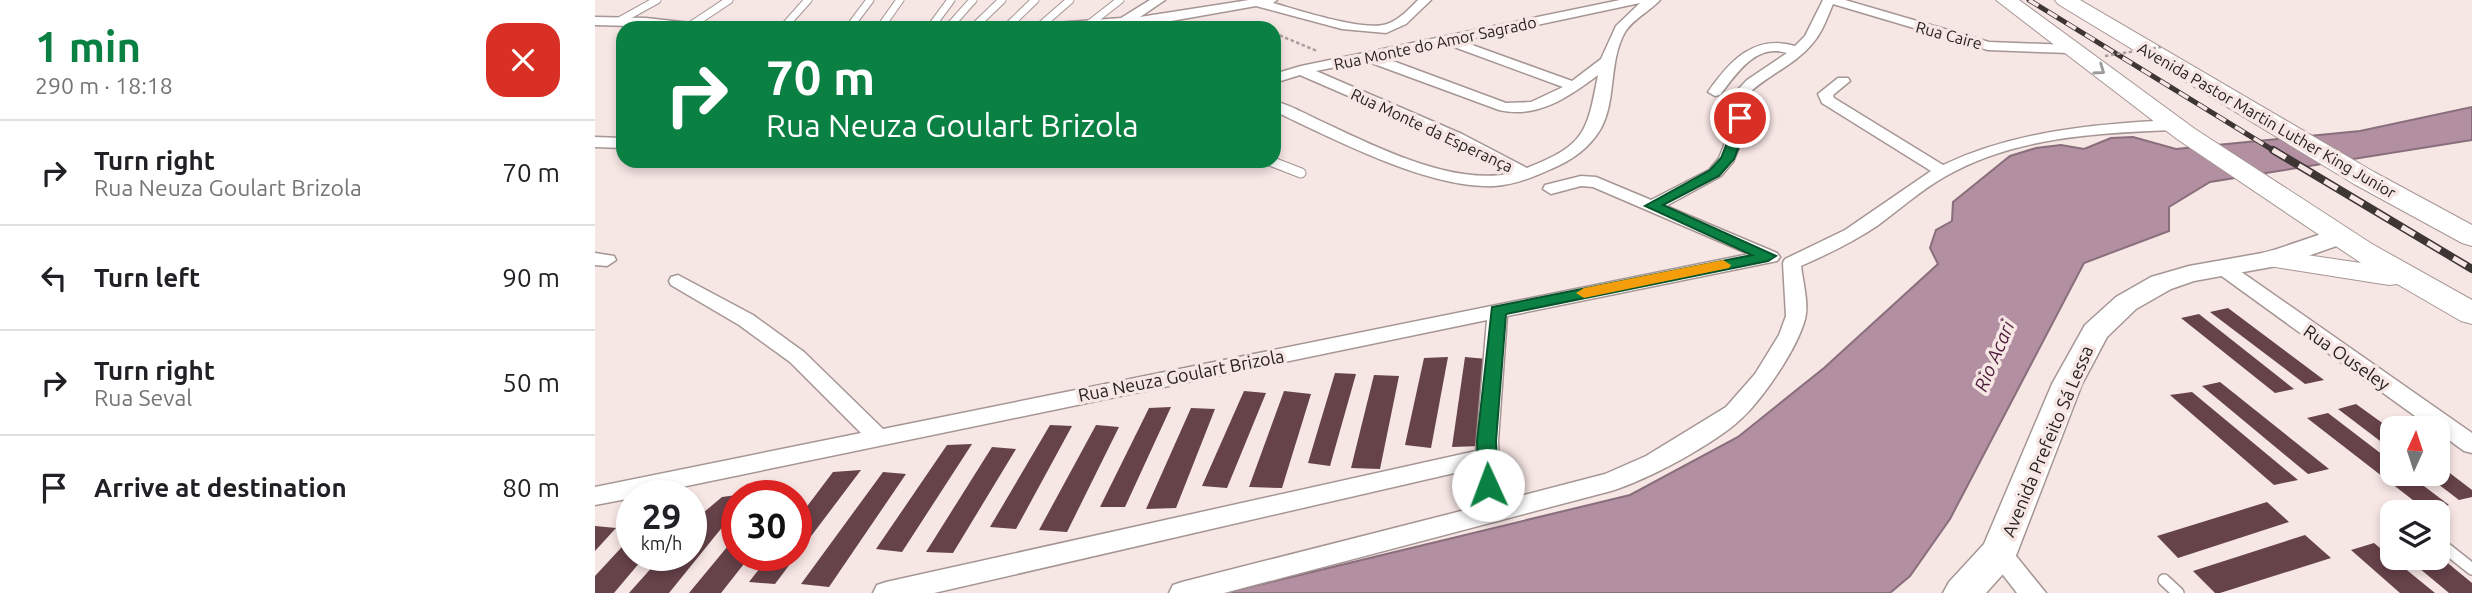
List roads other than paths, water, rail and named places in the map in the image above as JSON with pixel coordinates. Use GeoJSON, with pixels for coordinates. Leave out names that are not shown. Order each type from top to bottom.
{"type":"FeatureCollection","features":[{"type":"Feature","properties":{"kind":"main road"},"geometry":{"type":"LineString","coordinates":[[2006,0],[2179,130],[2339,236],[2416,284],[2472,314]]}},
{"type":"Feature","properties":{"kind":"main road","name":"Avenida Pastor Martin Luther King Junior"},"geometry":{"type":"LineString","coordinates":[[2065,0],[2376,176],[2472,237]]}},
{"type":"Feature","properties":{"kind":"main road"},"geometry":{"type":"LineString","coordinates":[[2376,176],[2472,220]]}},
{"type":"Feature","properties":{"kind":"main road"},"geometry":{"type":"LineString","coordinates":[[2273,259],[2295,230],[2280,197]]}},
{"type":"Feature","properties":{"kind":"main road"},"geometry":{"type":"LineString","coordinates":[[2273,259],[2350,268],[2416,284]]}},
{"type":"Feature","properties":{"kind":"street"},"geometry":{"type":"LineString","coordinates":[[1125,21],[1159,0]]}},
{"type":"Feature","properties":{"kind":"street"},"geometry":{"type":"LineString","coordinates":[[1160,19],[1190,0]]}},
{"type":"Feature","properties":{"kind":"street"},"geometry":{"type":"LineString","coordinates":[[1216,10],[1242,0]]}},
{"type":"Feature","properties":{"kind":"street"},"geometry":{"type":"LineString","coordinates":[[1135,21],[1264,1],[1375,30],[1391,27],[1425,0]]}},
{"type":"Feature","properties":{"kind":"street"},"geometry":{"type":"LineString","coordinates":[[1652,206],[1715,173],[1727,159],[1741,123],[1735,100],[1743,90],[1797,51],[1809,39],[1831,0]]}},
{"type":"Feature","properties":{"kind":"street","name":"Rua Caire"},"geometry":{"type":"LineString","coordinates":[[1831,0],[1988,46],[2070,49]]}},
{"type":"Feature","properties":{"kind":"street"},"geometry":{"type":"LineString","coordinates":[[1281,108],[1426,169],[1469,180],[1496,181],[1524,173],[1562,158],[1588,137],[1597,119],[1613,40],[1644,1]]}},
{"type":"Feature","properties":{"kind":"street","name":"Rua Monte do Amor Sagrado"},"geometry":{"type":"LineString","coordinates":[[1281,77],[1301,70],[1644,1]]}},
{"type":"Feature","properties":{"kind":"street"},"geometry":{"type":"LineString","coordinates":[[595,21],[619,21]]}},
{"type":"Feature","properties":{"kind":"street"},"geometry":{"type":"LineString","coordinates":[[1447,40],[1573,86]]}},
{"type":"Feature","properties":{"kind":"street"},"geometry":{"type":"LineString","coordinates":[[1715,92],[1731,70],[1760,47],[1779,45],[1797,51]]}},
{"type":"Feature","properties":{"kind":"street"},"geometry":{"type":"LineString","coordinates":[[1371,58],[1512,108],[1537,107],[1608,61]]}},
{"type":"Feature","properties":{"kind":"street","name":"Rua Monte da Esperança"},"geometry":{"type":"LineString","coordinates":[[1301,70],[1456,137],[1524,173]]}},
{"type":"Feature","properties":{"kind":"street"},"geometry":{"type":"LineString","coordinates":[[1843,81],[1825,93],[1827,100],[1942,171]]}},
{"type":"Feature","properties":{"kind":"street"},"geometry":{"type":"LineString","coordinates":[[1551,189],[1591,181],[1768,256],[1792,263],[1858,230],[1942,171],[1980,155],[2054,135],[2106,128],[2179,130]]}},
{"type":"Feature","properties":{"kind":"street"},"geometry":{"type":"LineString","coordinates":[[595,142],[616,143]]}},
{"type":"Feature","properties":{"kind":"street","name":"Avenida Prefeito Sá Lessa"},"geometry":{"type":"LineString","coordinates":[[1962,593],[1999,553],[2067,384],[2095,332],[2126,303],[2161,283],[2189,274],[2273,259],[2339,236]]}},
{"type":"Feature","properties":{"kind":"street","name":"Rua Neuza Goulart Brizola"},"geometry":{"type":"LineString","coordinates":[[595,496],[877,436],[1768,256]]}},
{"type":"Feature","properties":{"kind":"street"},"geometry":{"type":"LineString","coordinates":[[1182,593],[1611,482],[1665,456],[1734,413],[1762,379],[1789,335],[1796,316],[1792,263]]}},
{"type":"Feature","properties":{"kind":"street","name":"Rua Ouseley"},"geometry":{"type":"LineString","coordinates":[[2223,268],[2472,445]]}},
{"type":"Feature","properties":{"kind":"street"},"geometry":{"type":"LineString","coordinates":[[678,281],[746,320],[797,357],[877,436]]}},
{"type":"Feature","properties":{"kind":"street"},"geometry":{"type":"LineString","coordinates":[[1489,513],[1487,457],[1498,311]]}},
{"type":"Feature","properties":{"kind":"street"},"geometry":{"type":"LineString","coordinates":[[886,593],[1487,457]]}},
{"type":"Feature","properties":{"kind":"street"},"geometry":{"type":"LineString","coordinates":[[1999,553],[2033,593]]}},
{"type":"Feature","properties":{"kind":"lane"},"geometry":{"type":"LineString","coordinates":[[619,21],[657,0]]}},
{"type":"Feature","properties":{"kind":"lane"},"geometry":{"type":"LineString","coordinates":[[703,21],[729,0]]}},
{"type":"Feature","properties":{"kind":"lane"},"geometry":{"type":"LineString","coordinates":[[789,21],[808,0]]}},
{"type":"Feature","properties":{"kind":"lane"},"geometry":{"type":"LineString","coordinates":[[854,21],[870,0]]}},
{"type":"Feature","properties":{"kind":"lane"},"geometry":{"type":"LineString","coordinates":[[885,21],[900,0]]}},
{"type":"Feature","properties":{"kind":"lane"},"geometry":{"type":"LineString","coordinates":[[935,21],[951,0]]}},
{"type":"Feature","properties":{"kind":"lane"},"geometry":{"type":"LineString","coordinates":[[954,21],[973,0]]}},
{"type":"Feature","properties":{"kind":"lane"},"geometry":{"type":"LineString","coordinates":[[980,21],[1002,0]]}},
{"type":"Feature","properties":{"kind":"lane"},"geometry":{"type":"LineString","coordinates":[[1013,21],[1035,0]]}},
{"type":"Feature","properties":{"kind":"lane"},"geometry":{"type":"LineString","coordinates":[[1048,21],[1070,0]]}},
{"type":"Feature","properties":{"kind":"lane"},"geometry":{"type":"LineString","coordinates":[[1095,21],[1120,0]]}},
{"type":"Feature","properties":{"kind":"lane"},"geometry":{"type":"LineString","coordinates":[[1281,165],[1301,173]]}},
{"type":"Feature","properties":{"kind":"lane"},"geometry":{"type":"LineString","coordinates":[[2450,552],[2472,569]]}},
{"type":"Feature","properties":{"kind":"lane"},"geometry":{"type":"LineString","coordinates":[[2164,580],[2178,593]]}},
{"type":"Feature","properties":{"kind":"water","name":"Rio Acari"},"geometry":{"type":"Polygon","coordinates":[[[2472,107],[2472,140],[2210,182],[2169,207],[2169,231],[2084,263],[1950,519],[1910,576],[1890,593],[1225,593],[1630,495],[1738,437],[1824,368],[1938,264],[1930,248],[1936,230],[1952,221],[1953,202],[2010,156],[2036,148],[2061,145],[2084,149],[2111,138],[2133,137],[2176,149],[2360,131],[2472,107]]]}},
{"type":"Feature","properties":{"kind":"railway"},"geometry":{"type":"LineString","coordinates":[[2029,0],[2276,152]]}},
{"type":"Feature","properties":{"kind":"railway"},"geometry":{"type":"LineString","coordinates":[[2273,150],[2472,269]]}}]}
